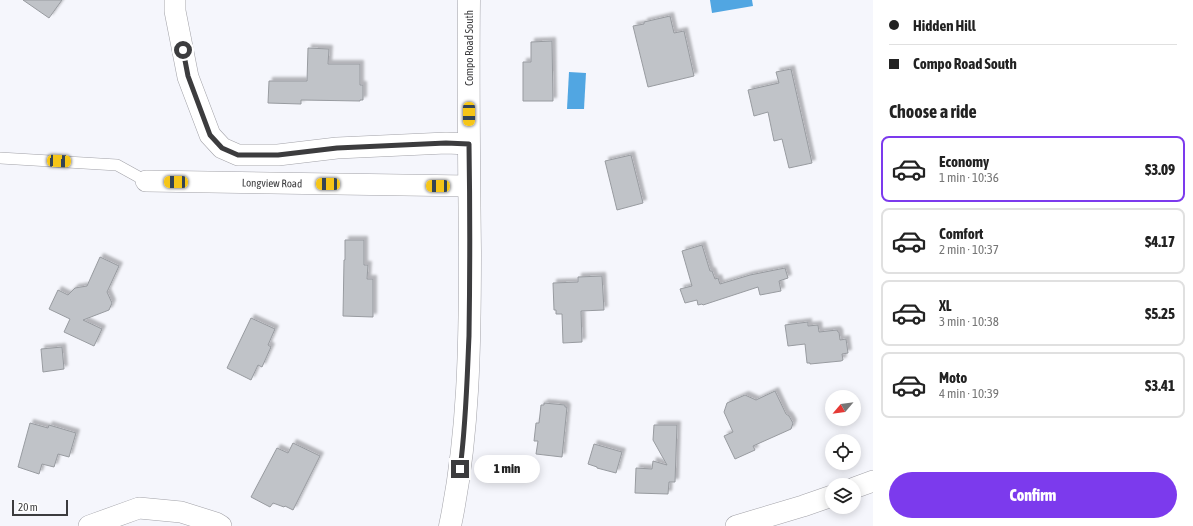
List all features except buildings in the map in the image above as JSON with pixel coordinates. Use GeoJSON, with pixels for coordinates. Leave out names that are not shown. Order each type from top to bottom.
{"type":"FeatureCollection","features":[{"type":"Feature","properties":{"kind":"street"},"geometry":{"type":"LineString","coordinates":[[175,0],[175,11],[188,76],[210,135],[222,148],[238,155],[278,155],[337,148],[446,143],[469,144]]}},
{"type":"Feature","properties":{"kind":"street","name":"Compo Road South"},"geometry":{"type":"LineString","coordinates":[[450,526],[462,454],[466,406],[469,310],[470,186],[468,0]]}},
{"type":"Feature","properties":{"kind":"street","name":"Longview Road"},"geometry":{"type":"LineString","coordinates":[[146,181],[470,186]]}},
{"type":"Feature","properties":{"kind":"street"},"geometry":{"type":"LineString","coordinates":[[861,485],[873,481]]}},
{"type":"Feature","properties":{"kind":"street"},"geometry":{"type":"LineString","coordinates":[[736,526],[825,498]]}},
{"type":"Feature","properties":{"kind":"street"},"geometry":{"type":"LineString","coordinates":[[89,526],[138,508],[181,512],[221,526]]}},
{"type":"Feature","properties":{"kind":"lane"},"geometry":{"type":"LineString","coordinates":[[0,158],[117,165],[146,181]]}},
{"type":"Feature","properties":{"kind":"water"},"geometry":{"type":"Polygon","coordinates":[[[710,0],[752,0],[753,6],[712,13],[710,0]]]}},
{"type":"Feature","properties":{"kind":"water"},"geometry":{"type":"Polygon","coordinates":[[[569,72],[586,73],[584,109],[567,109],[569,72]]]}},
{"type":"Feature","properties":{"kind":"route"},"geometry":{"type":"LineString","coordinates":[[183,50],[188,76],[210,135],[222,148],[238,155],[278,155],[337,148],[446,143],[469,144],[470,266],[468,348],[466,406],[460,469]]}}]}
